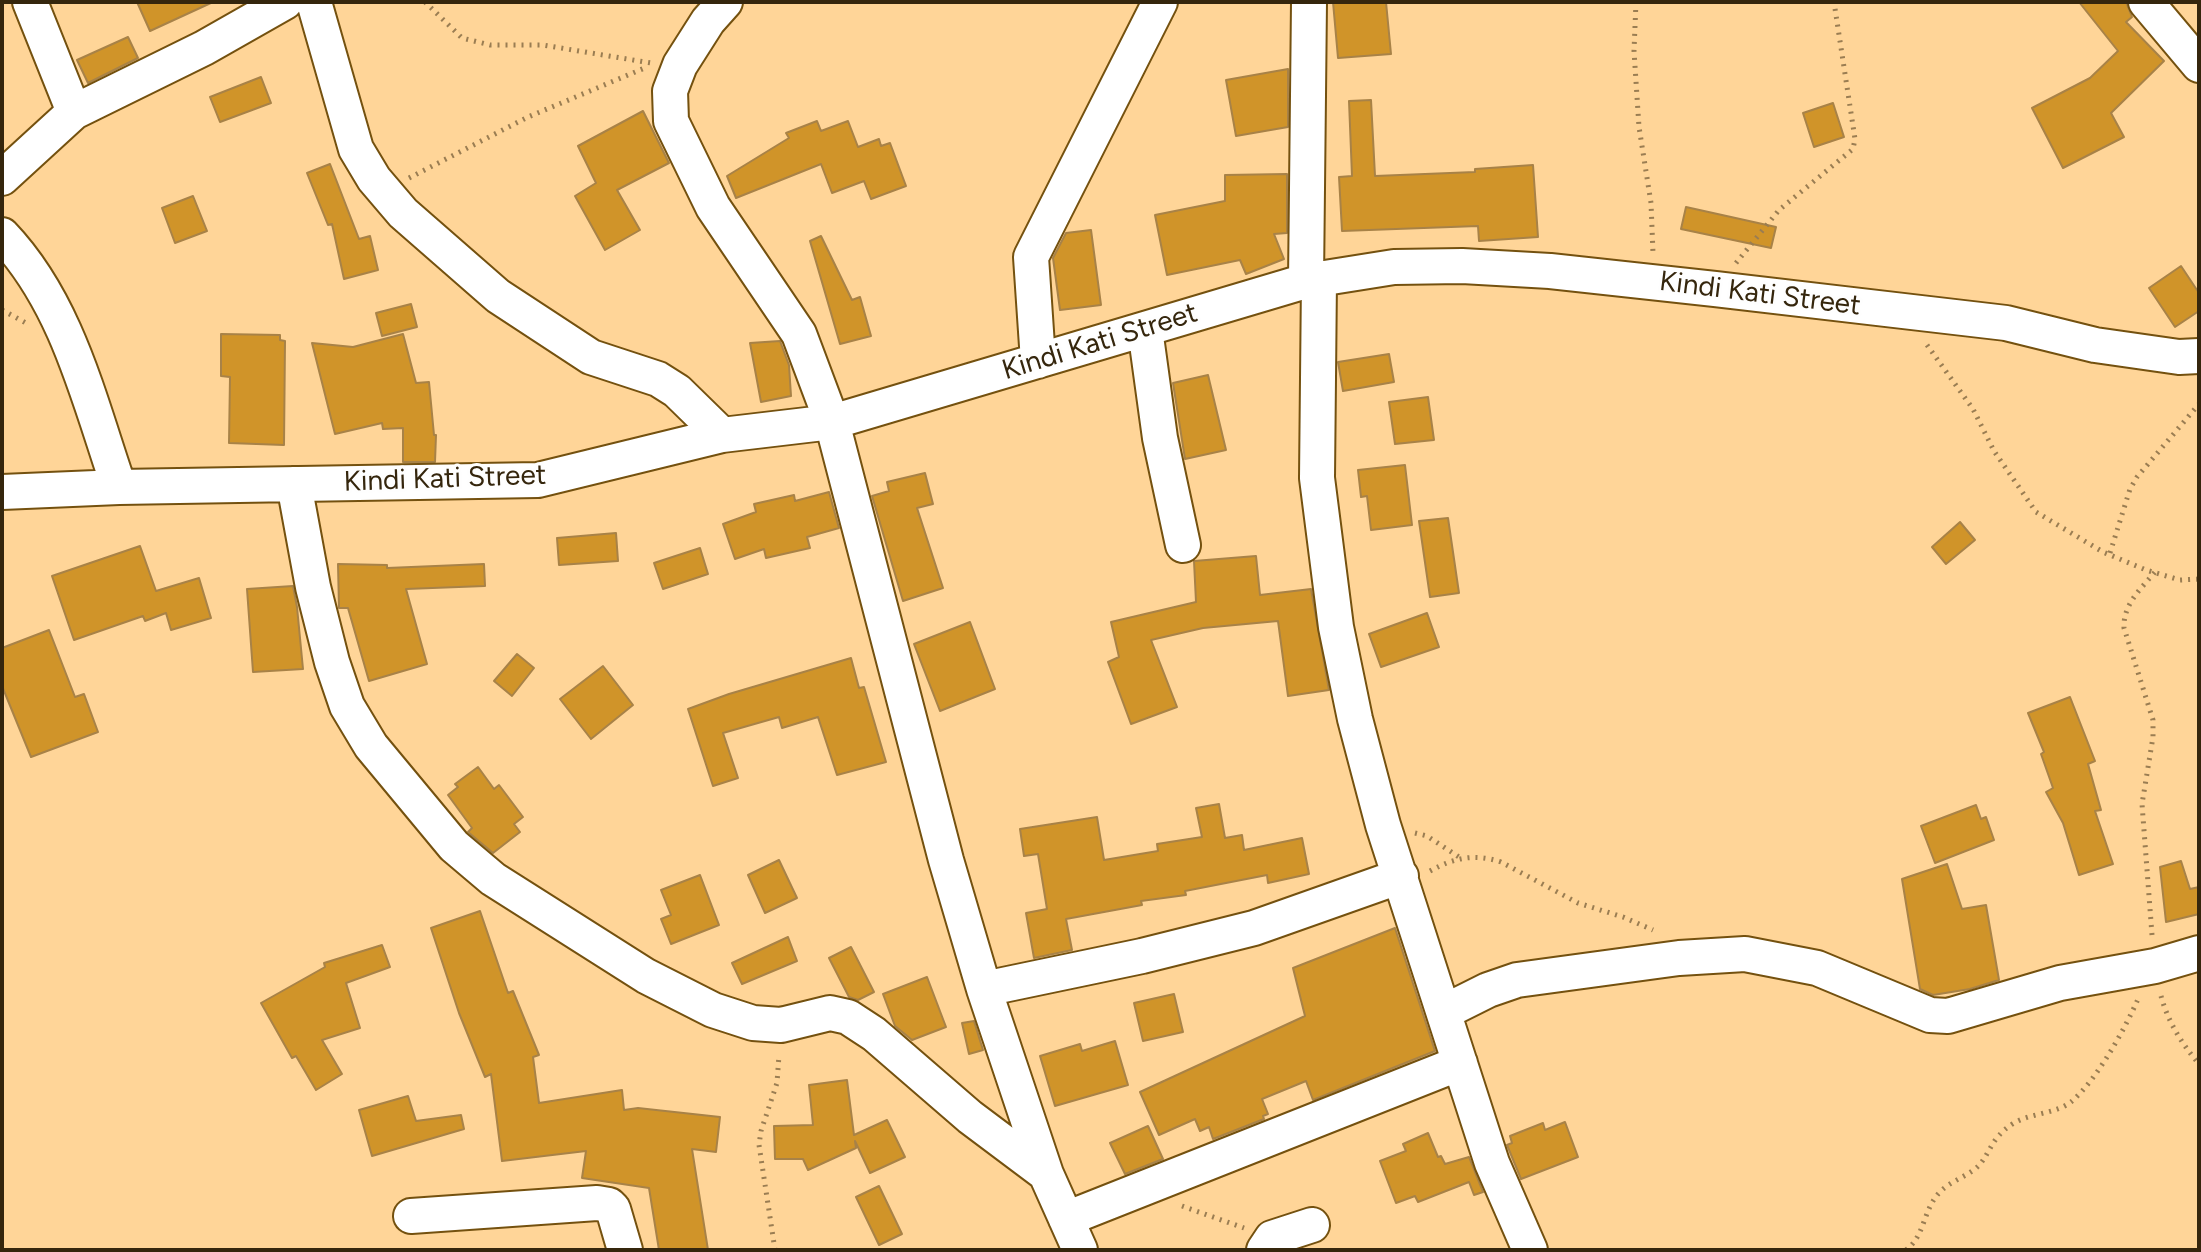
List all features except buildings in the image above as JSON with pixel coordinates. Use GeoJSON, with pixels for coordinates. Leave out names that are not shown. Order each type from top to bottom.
{"type":"FeatureCollection","features":[{"type":"Feature","properties":{"kind":"street"},"geometry":{"type":"LineString","coordinates":[[30,2],[74,112]]}},
{"type":"Feature","properties":{"kind":"street"},"geometry":{"type":"LineString","coordinates":[[2,178],[74,112],[204,48],[285,2]]}},
{"type":"Feature","properties":{"kind":"street"},"geometry":{"type":"LineString","coordinates":[[314,2],[356,149],[403,213],[498,296],[591,357],[658,379],[677,391],[722,435]]}},
{"type":"Feature","properties":{"kind":"street"},"geometry":{"type":"LineString","coordinates":[[1038,361],[1031,257],[1160,2]]}},
{"type":"Feature","properties":{"kind":"street"},"geometry":{"type":"LineString","coordinates":[[1309,2],[1317,478],[1336,627],[1355,719],[1383,825],[1492,1163],[1530,1250]]}},
{"type":"Feature","properties":{"kind":"street"},"geometry":{"type":"LineString","coordinates":[[2146,2],[2199,65]]}},
{"type":"Feature","properties":{"kind":"street"},"geometry":{"type":"LineString","coordinates":[[708,8],[670,91],[671,121],[713,207],[799,334],[832,422],[946,860],[984,989],[1046,1174],[1080,1250]]}},
{"type":"Feature","properties":{"kind":"street"},"geometry":{"type":"LineString","coordinates":[[2,235],[25,260],[51,301],[71,346],[119,487]]}},
{"type":"Feature","properties":{"kind":"street","name":"Kindi Kati Street"},"geometry":{"type":"LineString","coordinates":[[2,492],[538,480],[722,435],[832,422],[1312,280],[1394,267],[1462,266],[1550,271],[1654,282],[2006,323],[2095,345],[2179,357],[2199,356]]}},
{"type":"Feature","properties":{"kind":"street"},"geometry":{"type":"LineString","coordinates":[[1145,329],[1160,438],[1183,545]]}},
{"type":"Feature","properties":{"kind":"street"},"geometry":{"type":"LineString","coordinates":[[294,484],[313,587],[347,706],[371,746],[454,846],[493,879],[646,976],[713,1010],[753,1023],[781,1025],[830,1013],[848,1017],[874,1034],[970,1117],[1046,1174]]}},
{"type":"Feature","properties":{"kind":"street"},"geometry":{"type":"LineString","coordinates":[[984,989],[1142,956],[1254,928],[1402,880]]}},
{"type":"Feature","properties":{"kind":"street"},"geometry":{"type":"LineString","coordinates":[[1444,1012],[1488,990],[1517,980],[1679,958],[1745,954],[1817,968],[1930,1015],[1948,1016],[2060,983],[2156,969],[2199,953]]}},
{"type":"Feature","properties":{"kind":"street"},"geometry":{"type":"LineString","coordinates":[[1066,1219],[1460,1063]]}},
{"type":"Feature","properties":{"kind":"street"},"geometry":{"type":"LineString","coordinates":[[411,1216],[597,1203],[613,1209],[625,1250]]}},
{"type":"Feature","properties":{"kind":"street"},"geometry":{"type":"LineString","coordinates":[[1268,1244],[1312,1225]]}},
{"type":"Feature","properties":{"kind":"path"},"geometry":{"type":"LineString","coordinates":[[384,191],[528,117],[655,64],[543,45],[490,45],[462,38],[425,2]]}},
{"type":"Feature","properties":{"kind":"path"},"geometry":{"type":"LineString","coordinates":[[1636,2],[1634,51],[1643,160],[1651,203],[1654,282]]}},
{"type":"Feature","properties":{"kind":"path"},"geometry":{"type":"LineString","coordinates":[[1715,289],[1779,210],[1853,149],[1855,139],[1834,2]]}},
{"type":"Feature","properties":{"kind":"path"},"geometry":{"type":"LineString","coordinates":[[1907,311],[1930,350],[1973,409],[1994,451],[2036,512],[2110,553],[2155,572],[2180,580],[2199,579]]}},
{"type":"Feature","properties":{"kind":"path"},"geometry":{"type":"LineString","coordinates":[[2110,553],[2130,489],[2137,477],[2199,404]]}},
{"type":"Feature","properties":{"kind":"path"},"geometry":{"type":"LineString","coordinates":[[2155,572],[2130,602],[2124,617],[2124,628],[2153,720],[2142,804],[2156,969],[2170,1021],[2199,1064]]}},
{"type":"Feature","properties":{"kind":"path"},"geometry":{"type":"LineString","coordinates":[[1402,880],[1459,857],[1487,857],[1578,903],[1655,931]]}},
{"type":"Feature","properties":{"kind":"path"},"geometry":{"type":"LineString","coordinates":[[1906,1250],[1919,1237],[1936,1197],[1951,1183],[1974,1170],[2004,1129],[2071,1102],[2112,1048],[2156,969]]}},
{"type":"Feature","properties":{"kind":"path"},"geometry":{"type":"LineString","coordinates":[[775,1250],[759,1145],[777,1083],[781,1025]]}},
{"type":"Feature","properties":{"kind":"path"},"geometry":{"type":"LineString","coordinates":[[1148,1187],[1176,1203],[1268,1244]]}}]}
